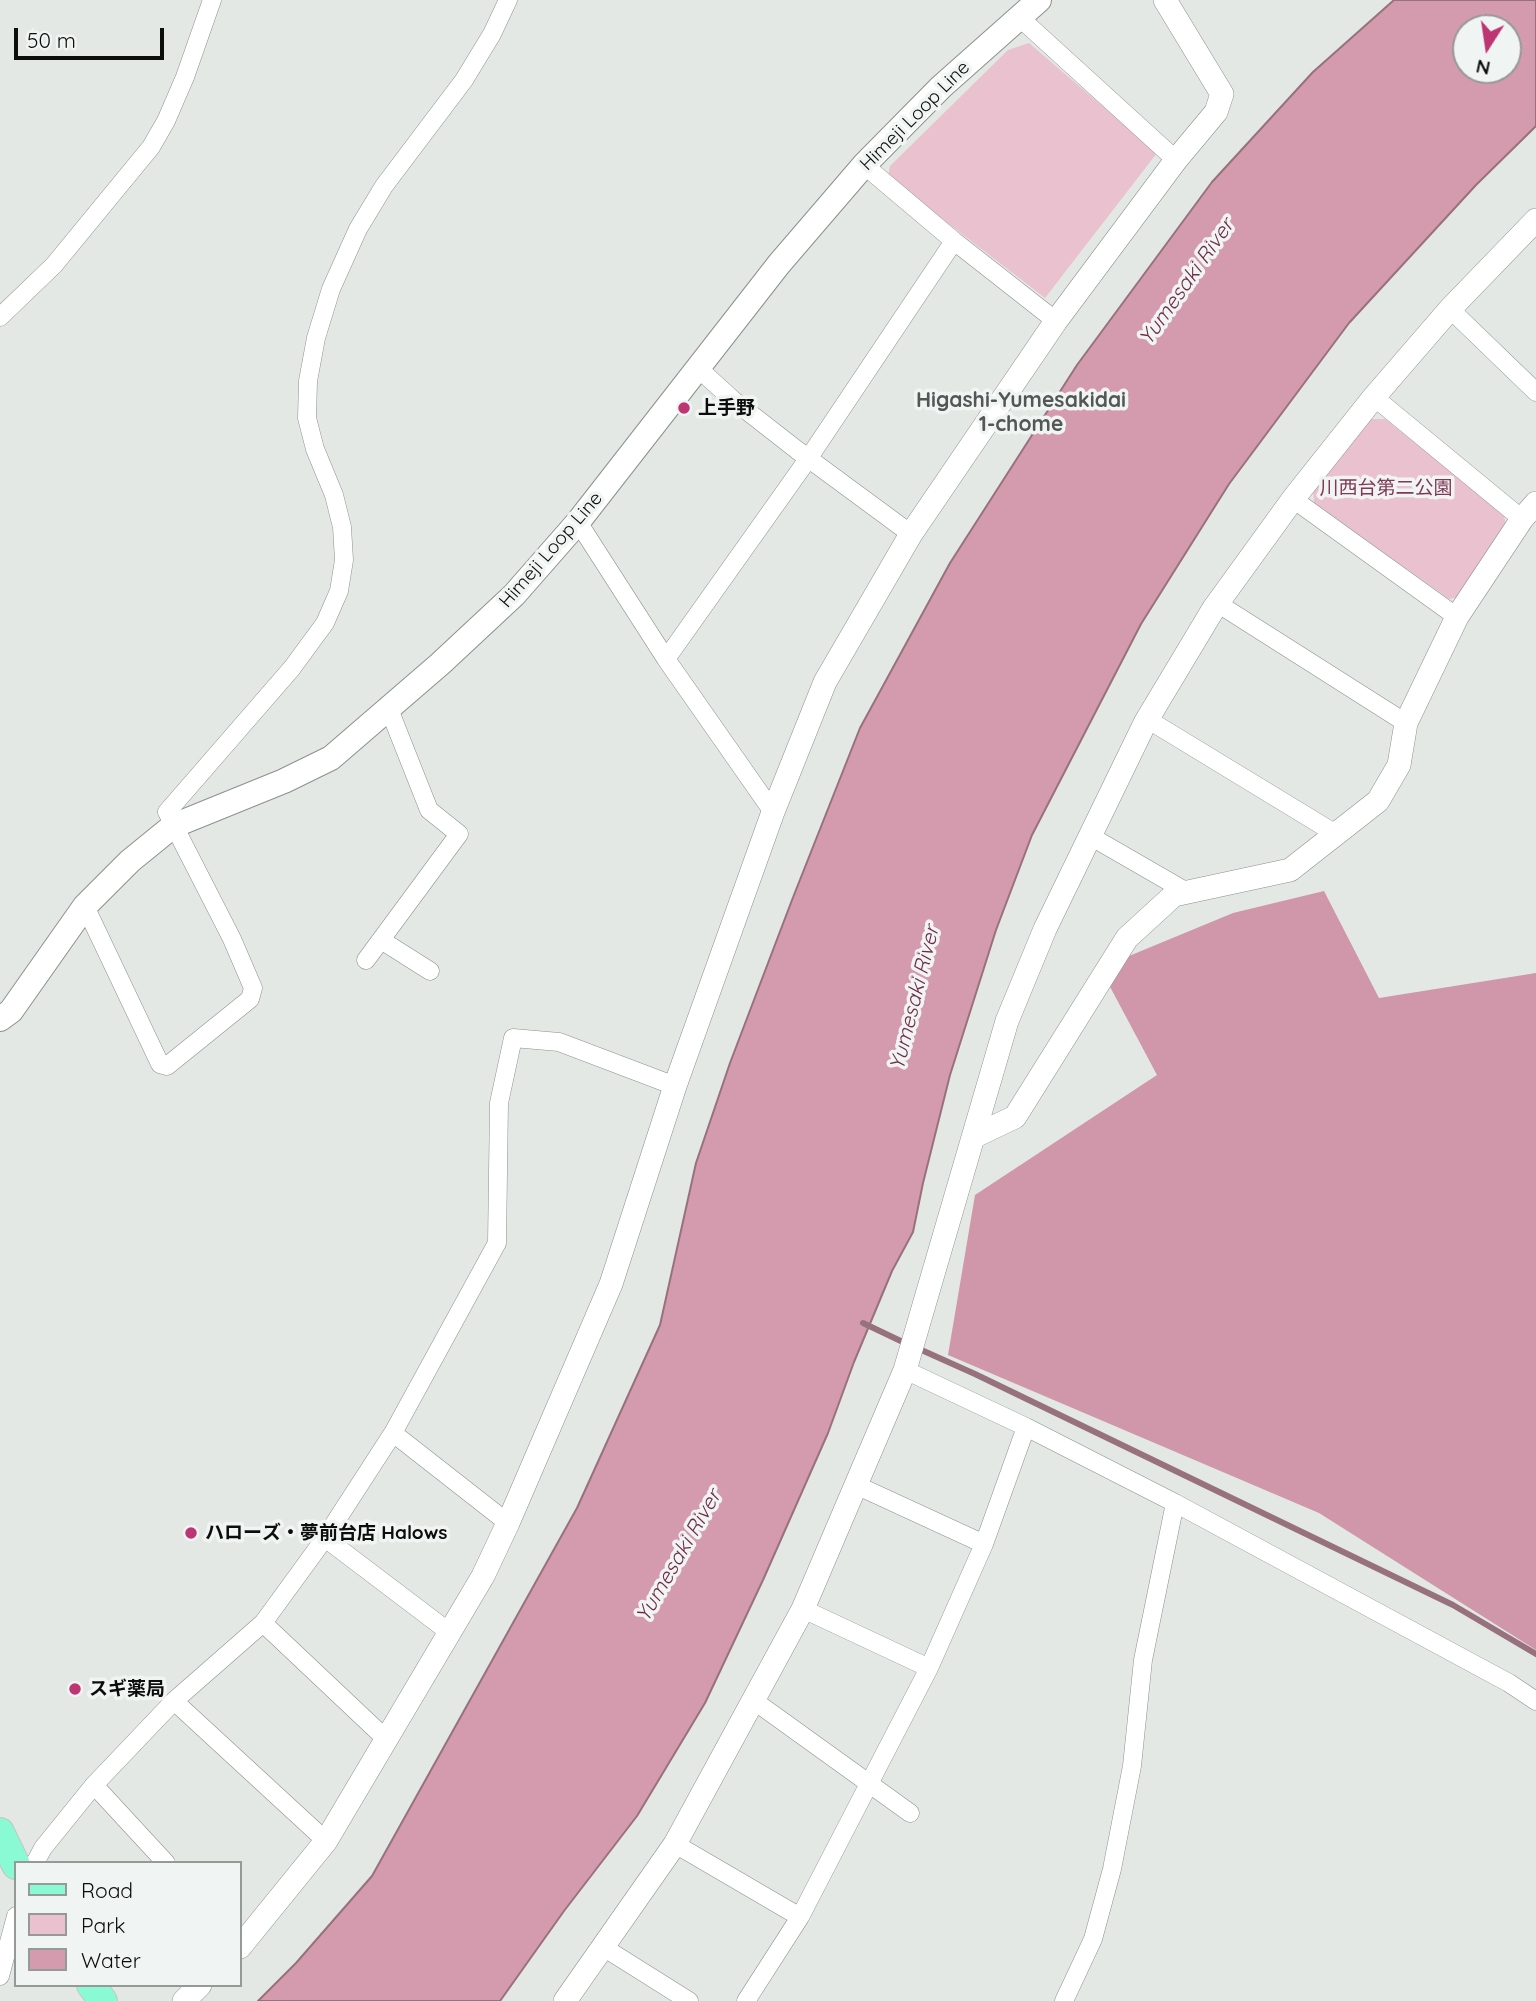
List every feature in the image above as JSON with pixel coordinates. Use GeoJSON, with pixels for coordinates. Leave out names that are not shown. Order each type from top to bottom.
{"type":"FeatureCollection","features":[{"type":"Feature","properties":{"kind":"main road","name":"Himeji Loop Line"},"geometry":{"type":"LineString","coordinates":[[0,1019],[11,1011],[85,906],[130,861],[173,826],[284,781],[331,758],[514,595],[578,523],[779,264],[864,165],[941,87],[1039,0]]}},
{"type":"Feature","properties":{"kind":"main road"},"geometry":{"type":"LineString","coordinates":[[0,1832],[14,1861]]}},
{"type":"Feature","properties":{"kind":"street"},"geometry":{"type":"LineString","coordinates":[[0,317],[54,265],[151,147],[166,121],[185,77],[212,0]]}},
{"type":"Feature","properties":{"kind":"street"},"geometry":{"type":"LineString","coordinates":[[85,906],[160,1064],[167,1066],[250,999],[253,988],[232,939],[167,812],[292,668],[325,623],[339,591],[344,560],[342,527],[334,495],[315,449],[307,418],[308,381],[316,338],[331,289],[358,229],[384,187],[464,80],[492,34],[508,0]]}},
{"type":"Feature","properties":{"kind":"street"},"geometry":{"type":"LineString","coordinates":[[242,1943],[326,1840],[483,1576],[508,1523],[611,1284],[675,1086],[773,813],[824,682],[911,534],[1056,321],[1176,160],[1216,112],[1222,94],[1165,0]]}},
{"type":"Feature","properties":{"kind":"street"},"geometry":{"type":"LineString","coordinates":[[1019,17],[1176,160]]}},
{"type":"Feature","properties":{"kind":"street"},"geometry":{"type":"LineString","coordinates":[[864,165],[954,241],[1056,321]]}},
{"type":"Feature","properties":{"kind":"street"},"geometry":{"type":"LineString","coordinates":[[565,2001],[674,1844],[803,1609],[905,1370],[1007,1021],[1045,929],[1147,719],[1217,603],[1293,499],[1374,397],[1450,309],[1534,224]]}},
{"type":"Feature","properties":{"kind":"street"},"geometry":{"type":"LineString","coordinates":[[666,659],[808,459],[954,241]]}},
{"type":"Feature","properties":{"kind":"street"},"geometry":{"type":"LineString","coordinates":[[1450,309],[1536,392]]}},
{"type":"Feature","properties":{"kind":"street"},"geometry":{"type":"LineString","coordinates":[[699,369],[733,400],[808,459],[911,534]]}},
{"type":"Feature","properties":{"kind":"street"},"geometry":{"type":"LineString","coordinates":[[975,1136],[1016,1116],[1127,938],[1174,895],[1290,870],[1378,801],[1399,765],[1406,723],[1457,617],[1529,511],[1374,397]]}},
{"type":"Feature","properties":{"kind":"street"},"geometry":{"type":"LineString","coordinates":[[1293,499],[1457,617]]}},
{"type":"Feature","properties":{"kind":"street"},"geometry":{"type":"LineString","coordinates":[[578,523],[666,659],[773,813]]}},
{"type":"Feature","properties":{"kind":"street"},"geometry":{"type":"LineString","coordinates":[[1217,603],[1406,723]]}},
{"type":"Feature","properties":{"kind":"street"},"geometry":{"type":"LineString","coordinates":[[366,960],[459,834],[429,810],[389,709]]}},
{"type":"Feature","properties":{"kind":"street"},"geometry":{"type":"LineString","coordinates":[[1147,719],[1336,834]]}},
{"type":"Feature","properties":{"kind":"street"},"geometry":{"type":"LineString","coordinates":[[1090,836],[1187,892]]}},
{"type":"Feature","properties":{"kind":"street"},"geometry":{"type":"LineString","coordinates":[[381,940],[430,971]]}},
{"type":"Feature","properties":{"kind":"street"},"geometry":{"type":"LineString","coordinates":[[36,1861],[43,1848],[94,1785],[174,1701],[263,1623],[325,1538],[393,1433],[497,1243],[499,1103],[513,1038],[559,1042],[675,1086]]}},
{"type":"Feature","properties":{"kind":"street"},"geometry":{"type":"LineString","coordinates":[[905,1370],[1026,1427],[1175,1503],[1509,1683],[1536,1701]]}},
{"type":"Feature","properties":{"kind":"street"},"geometry":{"type":"LineString","coordinates":[[746,2001],[800,1917],[929,1668],[984,1544],[1026,1427]]}},
{"type":"Feature","properties":{"kind":"street"},"geometry":{"type":"LineString","coordinates":[[393,1433],[508,1523]]}},
{"type":"Feature","properties":{"kind":"street"},"geometry":{"type":"LineString","coordinates":[[856,1485],[984,1544]]}},
{"type":"Feature","properties":{"kind":"street"},"geometry":{"type":"LineString","coordinates":[[1064,2001],[1093,1939],[1112,1869],[1132,1766],[1143,1660],[1175,1503]]}},
{"type":"Feature","properties":{"kind":"street"},"geometry":{"type":"LineString","coordinates":[[325,1538],[449,1632]]}},
{"type":"Feature","properties":{"kind":"street"},"geometry":{"type":"LineString","coordinates":[[803,1609],[929,1668]]}},
{"type":"Feature","properties":{"kind":"street"},"geometry":{"type":"LineString","coordinates":[[263,1623],[387,1740]]}},
{"type":"Feature","properties":{"kind":"street"},"geometry":{"type":"LineString","coordinates":[[753,1700],[910,1813]]}},
{"type":"Feature","properties":{"kind":"street"},"geometry":{"type":"LineString","coordinates":[[174,1701],[326,1840]]}},
{"type":"Feature","properties":{"kind":"street"},"geometry":{"type":"LineString","coordinates":[[94,1785],[164,1861]]}},
{"type":"Feature","properties":{"kind":"street"},"geometry":{"type":"LineString","coordinates":[[674,1844],[800,1917]]}},
{"type":"Feature","properties":{"kind":"street"},"geometry":{"type":"LineString","coordinates":[[0,1976],[14,1924]]}},
{"type":"Feature","properties":{"kind":"street"},"geometry":{"type":"LineString","coordinates":[[603,1947],[689,2001]]}},
{"type":"Feature","properties":{"kind":"street"},"geometry":{"type":"LineString","coordinates":[[184,2001],[198,1987]]}},
{"type":"Feature","properties":{"kind":"green space"},"geometry":{"type":"Polygon","coordinates":[[[1029,43],[1157,153],[1045,298],[888,177],[890,166],[1008,50],[1029,43]]]}},
{"type":"Feature","properties":{"kind":"green space","name":"川西台第二公園"},"geometry":{"type":"Polygon","coordinates":[[[1369,419],[1385,419],[1504,514],[1506,527],[1460,597],[1449,599],[1314,503],[1313,491],[1369,419]]]}},
{"type":"Feature","properties":{"kind":"shaded area"},"geometry":{"type":"Polygon","coordinates":[[[1324,891],[1379,998],[1536,973],[1536,1650],[1319,1513],[948,1355],[975,1195],[1157,1075],[1100,968],[1233,913],[1324,891]]]}},
{"type":"Feature","properties":{"kind":"water","name":"Yumesaki River"},"geometry":{"type":"Polygon","coordinates":[[[1394,0],[1536,0],[1536,126],[1476,185],[1349,323],[1229,484],[1141,624],[1032,835],[996,930],[950,1075],[913,1232],[892,1271],[828,1433],[705,1703],[637,1816],[564,1911],[500,2001],[258,2001],[296,1963],[372,1876],[577,1508],[660,1325],[696,1163],[730,1063],[860,728],[950,563],[1077,365],[1212,182],[1313,72],[1394,0]]]}},
{"type":"Feature","properties":{"kind":"waterway"},"geometry":{"type":"LineString","coordinates":[[863,1323],[907,1344]]}},
{"type":"Feature","properties":{"kind":"waterway"},"geometry":{"type":"LineString","coordinates":[[917,1348],[1453,1605],[1536,1654]]}},
{"type":"Feature","properties":{"kind":"place","name":"上手野"},"geometry":{"type":"Point","coordinates":[684,408]}},
{"type":"Feature","properties":{"kind":"place","name":"ハローズ・夢前台店 Halows"},"geometry":{"type":"Point","coordinates":[191,1533]}},
{"type":"Feature","properties":{"kind":"place","name":"スギ薬局"},"geometry":{"type":"Point","coordinates":[75,1689]}},
{"type":"Feature","properties":{"kind":"district","name":"Higashi-Yumesakidai 1-chome"},"geometry":{"type":"Point","coordinates":[1021,413]}}]}
